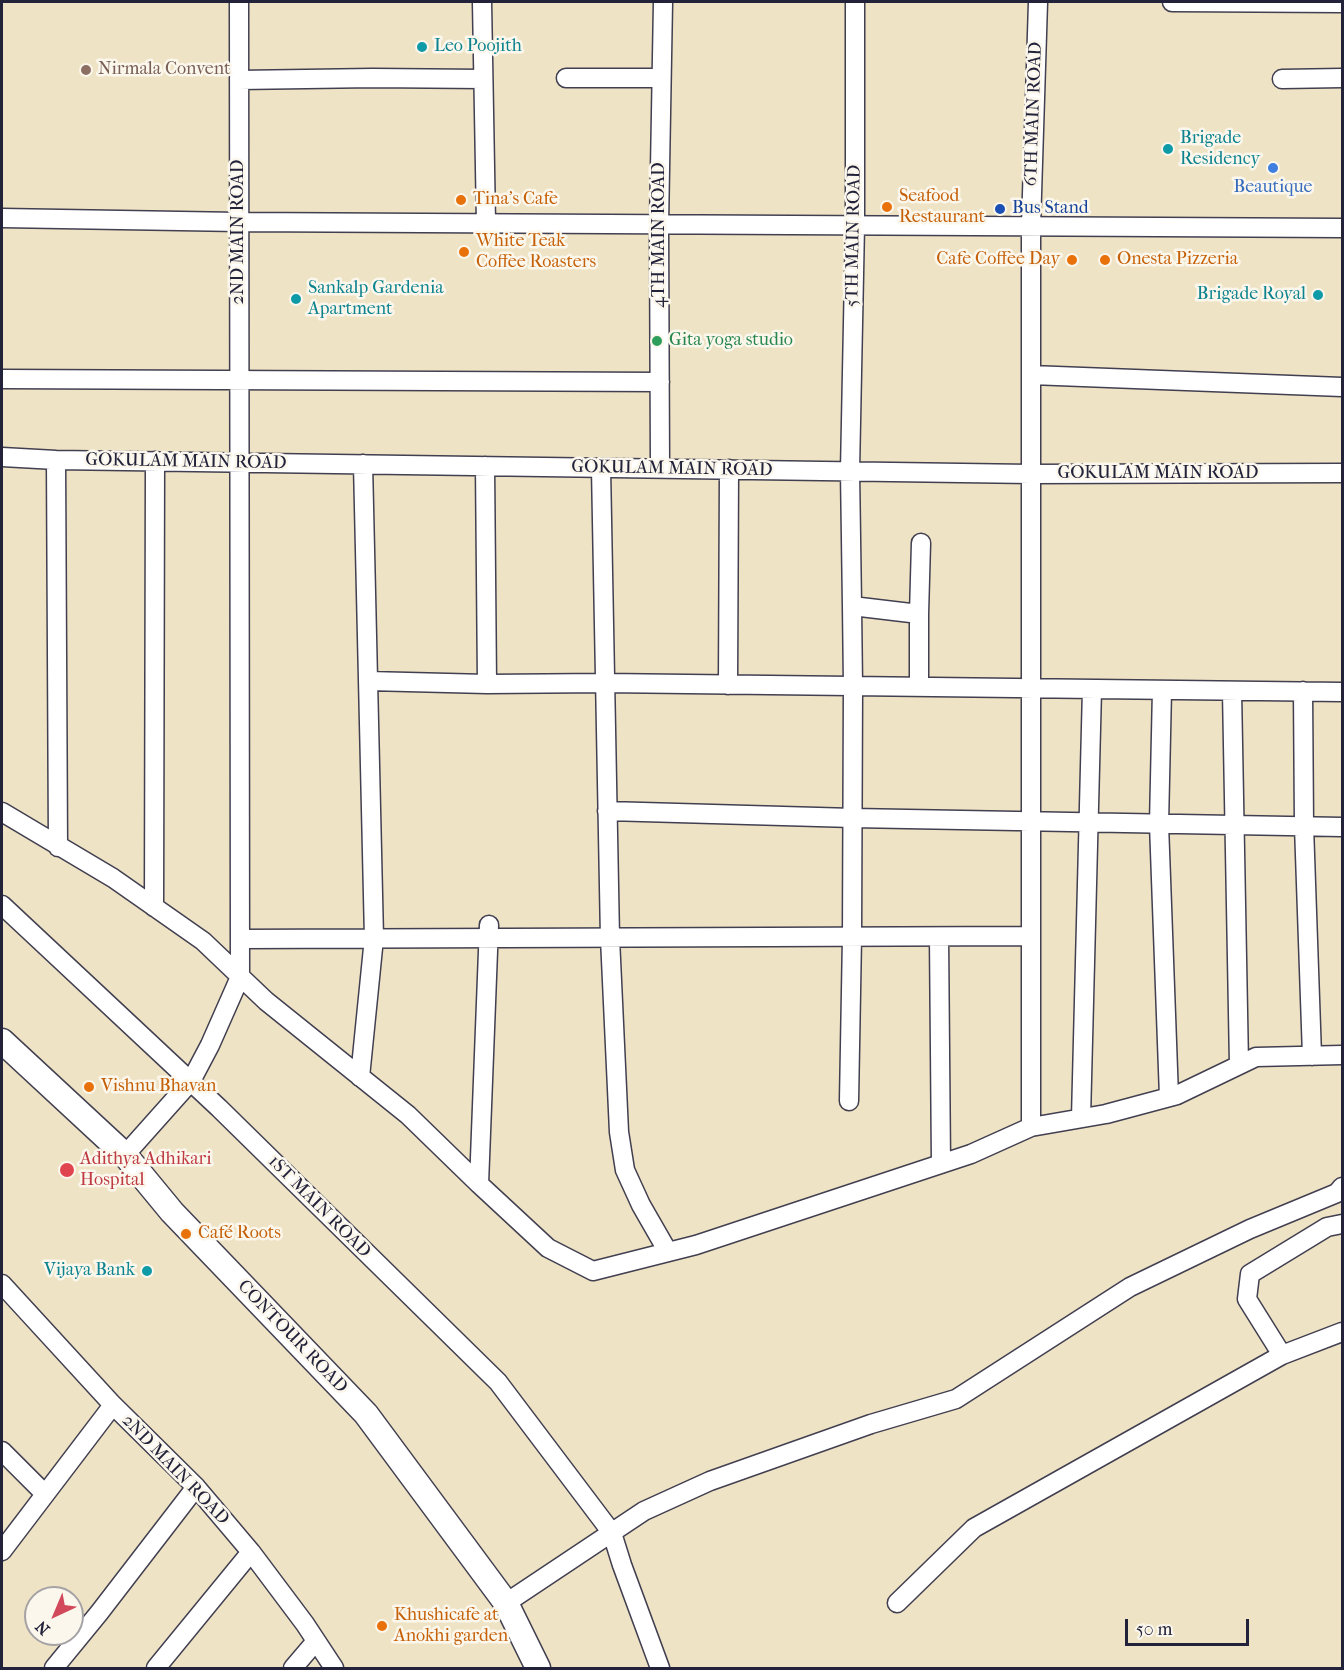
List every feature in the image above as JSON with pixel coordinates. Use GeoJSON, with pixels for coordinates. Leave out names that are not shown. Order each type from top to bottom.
{"type":"FeatureCollection","features":[{"type":"Feature","properties":{"kind":"main road","name":"CONTOUR ROAD"},"geometry":{"type":"LineString","coordinates":[[2,1041],[125,1155],[172,1212],[366,1414],[506,1603],[538,1668]]}},
{"type":"Feature","properties":{"kind":"street","name":"2ND MAIN ROAD"},"geometry":{"type":"LineString","coordinates":[[239,2],[240,976]]}},
{"type":"Feature","properties":{"kind":"street"},"geometry":{"type":"LineString","coordinates":[[482,2],[486,224]]}},
{"type":"Feature","properties":{"kind":"street","name":"4TH MAIN ROAD"},"geometry":{"type":"LineString","coordinates":[[660,468],[659,224],[663,2]]}},
{"type":"Feature","properties":{"kind":"street","name":"5TH MAIN ROAD"},"geometry":{"type":"LineString","coordinates":[[849,1101],[854,686],[850,471],[855,225],[855,2]]}},
{"type":"Feature","properties":{"kind":"street","name":"6TH MAIN ROAD"},"geometry":{"type":"LineString","coordinates":[[1031,1127],[1031,226],[1038,2]]}},
{"type":"Feature","properties":{"kind":"street"},"geometry":{"type":"LineString","coordinates":[[1172,2],[1342,3]]}},
{"type":"Feature","properties":{"kind":"street"},"geometry":{"type":"LineString","coordinates":[[566,78],[661,78]]}},
{"type":"Feature","properties":{"kind":"street"},"geometry":{"type":"LineString","coordinates":[[1282,79],[1342,78]]}},
{"type":"Feature","properties":{"kind":"street"},"geometry":{"type":"LineString","coordinates":[[239,80],[483,79]]}},
{"type":"Feature","properties":{"kind":"street"},"geometry":{"type":"LineString","coordinates":[[2,218],[486,224],[1342,228]]}},
{"type":"Feature","properties":{"kind":"street"},"geometry":{"type":"LineString","coordinates":[[1031,375],[1342,387]]}},
{"type":"Feature","properties":{"kind":"street"},"geometry":{"type":"LineString","coordinates":[[2,379],[660,382]]}},
{"type":"Feature","properties":{"kind":"street","name":"GOKULAM MAIN ROAD"},"geometry":{"type":"LineString","coordinates":[[2,457],[56,460],[1031,474],[1342,474]]}},
{"type":"Feature","properties":{"kind":"street"},"geometry":{"type":"LineString","coordinates":[[56,460],[58,846]]}},
{"type":"Feature","properties":{"kind":"street"},"geometry":{"type":"LineString","coordinates":[[154,461],[154,907]]}},
{"type":"Feature","properties":{"kind":"street"},"geometry":{"type":"LineString","coordinates":[[360,1077],[374,938],[377,866],[368,681],[363,464]]}},
{"type":"Feature","properties":{"kind":"street"},"geometry":{"type":"LineString","coordinates":[[485,466],[487,684]]}},
{"type":"Feature","properties":{"kind":"street"},"geometry":{"type":"LineString","coordinates":[[600,468],[610,938],[619,1132],[625,1170],[641,1205],[668,1252]]}},
{"type":"Feature","properties":{"kind":"street"},"geometry":{"type":"LineString","coordinates":[[728,685],[729,469]]}},
{"type":"Feature","properties":{"kind":"street"},"geometry":{"type":"LineString","coordinates":[[919,687],[921,543]]}},
{"type":"Feature","properties":{"kind":"street"},"geometry":{"type":"LineString","coordinates":[[852,606],[919,614]]}},
{"type":"Feature","properties":{"kind":"street"},"geometry":{"type":"LineString","coordinates":[[368,681],[1342,692]]}},
{"type":"Feature","properties":{"kind":"street"},"geometry":{"type":"LineString","coordinates":[[1081,1118],[1092,689]]}},
{"type":"Feature","properties":{"kind":"street"},"geometry":{"type":"LineString","coordinates":[[1162,690],[1159,824],[1169,1097]]}},
{"type":"Feature","properties":{"kind":"street"},"geometry":{"type":"LineString","coordinates":[[1233,691],[1239,1065]]}},
{"type":"Feature","properties":{"kind":"street"},"geometry":{"type":"LineString","coordinates":[[1303,691],[1304,826],[1312,1056]]}},
{"type":"Feature","properties":{"kind":"street"},"geometry":{"type":"LineString","coordinates":[[607,811],[1342,827]]}},
{"type":"Feature","properties":{"kind":"street"},"geometry":{"type":"LineString","coordinates":[[2,812],[113,878],[203,941],[266,1001],[408,1115],[548,1248],[593,1271],[696,1245],[971,1154],[1031,1127],[1106,1114],[1176,1095],[1256,1057],[1342,1056]]}},
{"type":"Feature","properties":{"kind":"street","name":"1ST MAIN ROAD"},"geometry":{"type":"LineString","coordinates":[[2,905],[191,1081],[498,1382],[612,1533],[660,1668]]}},
{"type":"Feature","properties":{"kind":"street"},"geometry":{"type":"LineString","coordinates":[[240,939],[374,938],[490,931],[610,938],[1031,936]]}},
{"type":"Feature","properties":{"kind":"street"},"geometry":{"type":"LineString","coordinates":[[479,1184],[490,931]]}},
{"type":"Feature","properties":{"kind":"street"},"geometry":{"type":"LineString","coordinates":[[939,937],[941,1164]]}},
{"type":"Feature","properties":{"kind":"street"},"geometry":{"type":"LineString","coordinates":[[125,1155],[191,1081],[210,1045],[240,976]]}},
{"type":"Feature","properties":{"kind":"street"},"geometry":{"type":"LineString","coordinates":[[506,1603],[644,1511],[710,1481],[871,1424],[956,1399],[1130,1287],[1250,1229],[1337,1193],[1342,1187]]}},
{"type":"Feature","properties":{"kind":"street"},"geometry":{"type":"LineString","coordinates":[[1282,1355],[1247,1299],[1250,1274],[1327,1227],[1342,1224]]}},
{"type":"Feature","properties":{"kind":"street","name":"2ND MAIN ROAD"},"geometry":{"type":"LineString","coordinates":[[2,1284],[113,1405],[196,1487],[251,1552],[334,1668]]}},
{"type":"Feature","properties":{"kind":"street"},"geometry":{"type":"LineString","coordinates":[[897,1603],[974,1528],[1282,1355],[1342,1332]]}},
{"type":"Feature","properties":{"kind":"street"},"geometry":{"type":"LineString","coordinates":[[2,1551],[113,1405]]}},
{"type":"Feature","properties":{"kind":"street"},"geometry":{"type":"LineString","coordinates":[[2,1451],[44,1493]]}},
{"type":"Feature","properties":{"kind":"street"},"geometry":{"type":"LineString","coordinates":[[54,1668],[196,1487]]}},
{"type":"Feature","properties":{"kind":"street"},"geometry":{"type":"LineString","coordinates":[[156,1668],[251,1552]]}},
{"type":"Feature","properties":{"kind":"street"},"geometry":{"type":"LineString","coordinates":[[293,1668],[316,1641]]}},
{"type":"Feature","properties":{"kind":"place","name":"Leo Poojith"},"geometry":{"type":"Point","coordinates":[422,47]}},
{"type":"Feature","properties":{"kind":"place","name":"Nirmala Convent"},"geometry":{"type":"Point","coordinates":[86,70]}},
{"type":"Feature","properties":{"kind":"place","name":"Brigade Residency"},"geometry":{"type":"Point","coordinates":[1168,149]}},
{"type":"Feature","properties":{"kind":"place","name":"Beautique"},"geometry":{"type":"Point","coordinates":[1273,168]}},
{"type":"Feature","properties":{"kind":"place","name":"Tina's Cafe"},"geometry":{"type":"Point","coordinates":[461,200]}},
{"type":"Feature","properties":{"kind":"place","name":"Seafood Restaurant"},"geometry":{"type":"Point","coordinates":[887,207]}},
{"type":"Feature","properties":{"kind":"place","name":"Bus Stand"},"geometry":{"type":"Point","coordinates":[1000,209]}},
{"type":"Feature","properties":{"kind":"place","name":"White Teak Coffee Roasters"},"geometry":{"type":"Point","coordinates":[464,252]}},
{"type":"Feature","properties":{"kind":"place","name":"Cafe Coffee Day"},"geometry":{"type":"Point","coordinates":[1072,260]}},
{"type":"Feature","properties":{"kind":"place","name":"Onesta Pizzeria"},"geometry":{"type":"Point","coordinates":[1105,260]}},
{"type":"Feature","properties":{"kind":"place","name":"Brigade Royal"},"geometry":{"type":"Point","coordinates":[1318,295]}},
{"type":"Feature","properties":{"kind":"place","name":"Sankalp Gardenia Apartment"},"geometry":{"type":"Point","coordinates":[296,299]}},
{"type":"Feature","properties":{"kind":"place","name":"Gita yoga studio"},"geometry":{"type":"Point","coordinates":[657,341]}},
{"type":"Feature","properties":{"kind":"place","name":"Vishnu Bhavan"},"geometry":{"type":"Point","coordinates":[89,1087]}},
{"type":"Feature","properties":{"kind":"place","name":"Adithya Adhikari Hospital"},"geometry":{"type":"Point","coordinates":[67,1170]}},
{"type":"Feature","properties":{"kind":"place","name":"Café Roots"},"geometry":{"type":"Point","coordinates":[186,1234]}},
{"type":"Feature","properties":{"kind":"place","name":"Vijaya Bank"},"geometry":{"type":"Point","coordinates":[147,1271]}},
{"type":"Feature","properties":{"kind":"place","name":"Khushicafe at Anokhi garden"},"geometry":{"type":"Point","coordinates":[382,1626]}}]}
